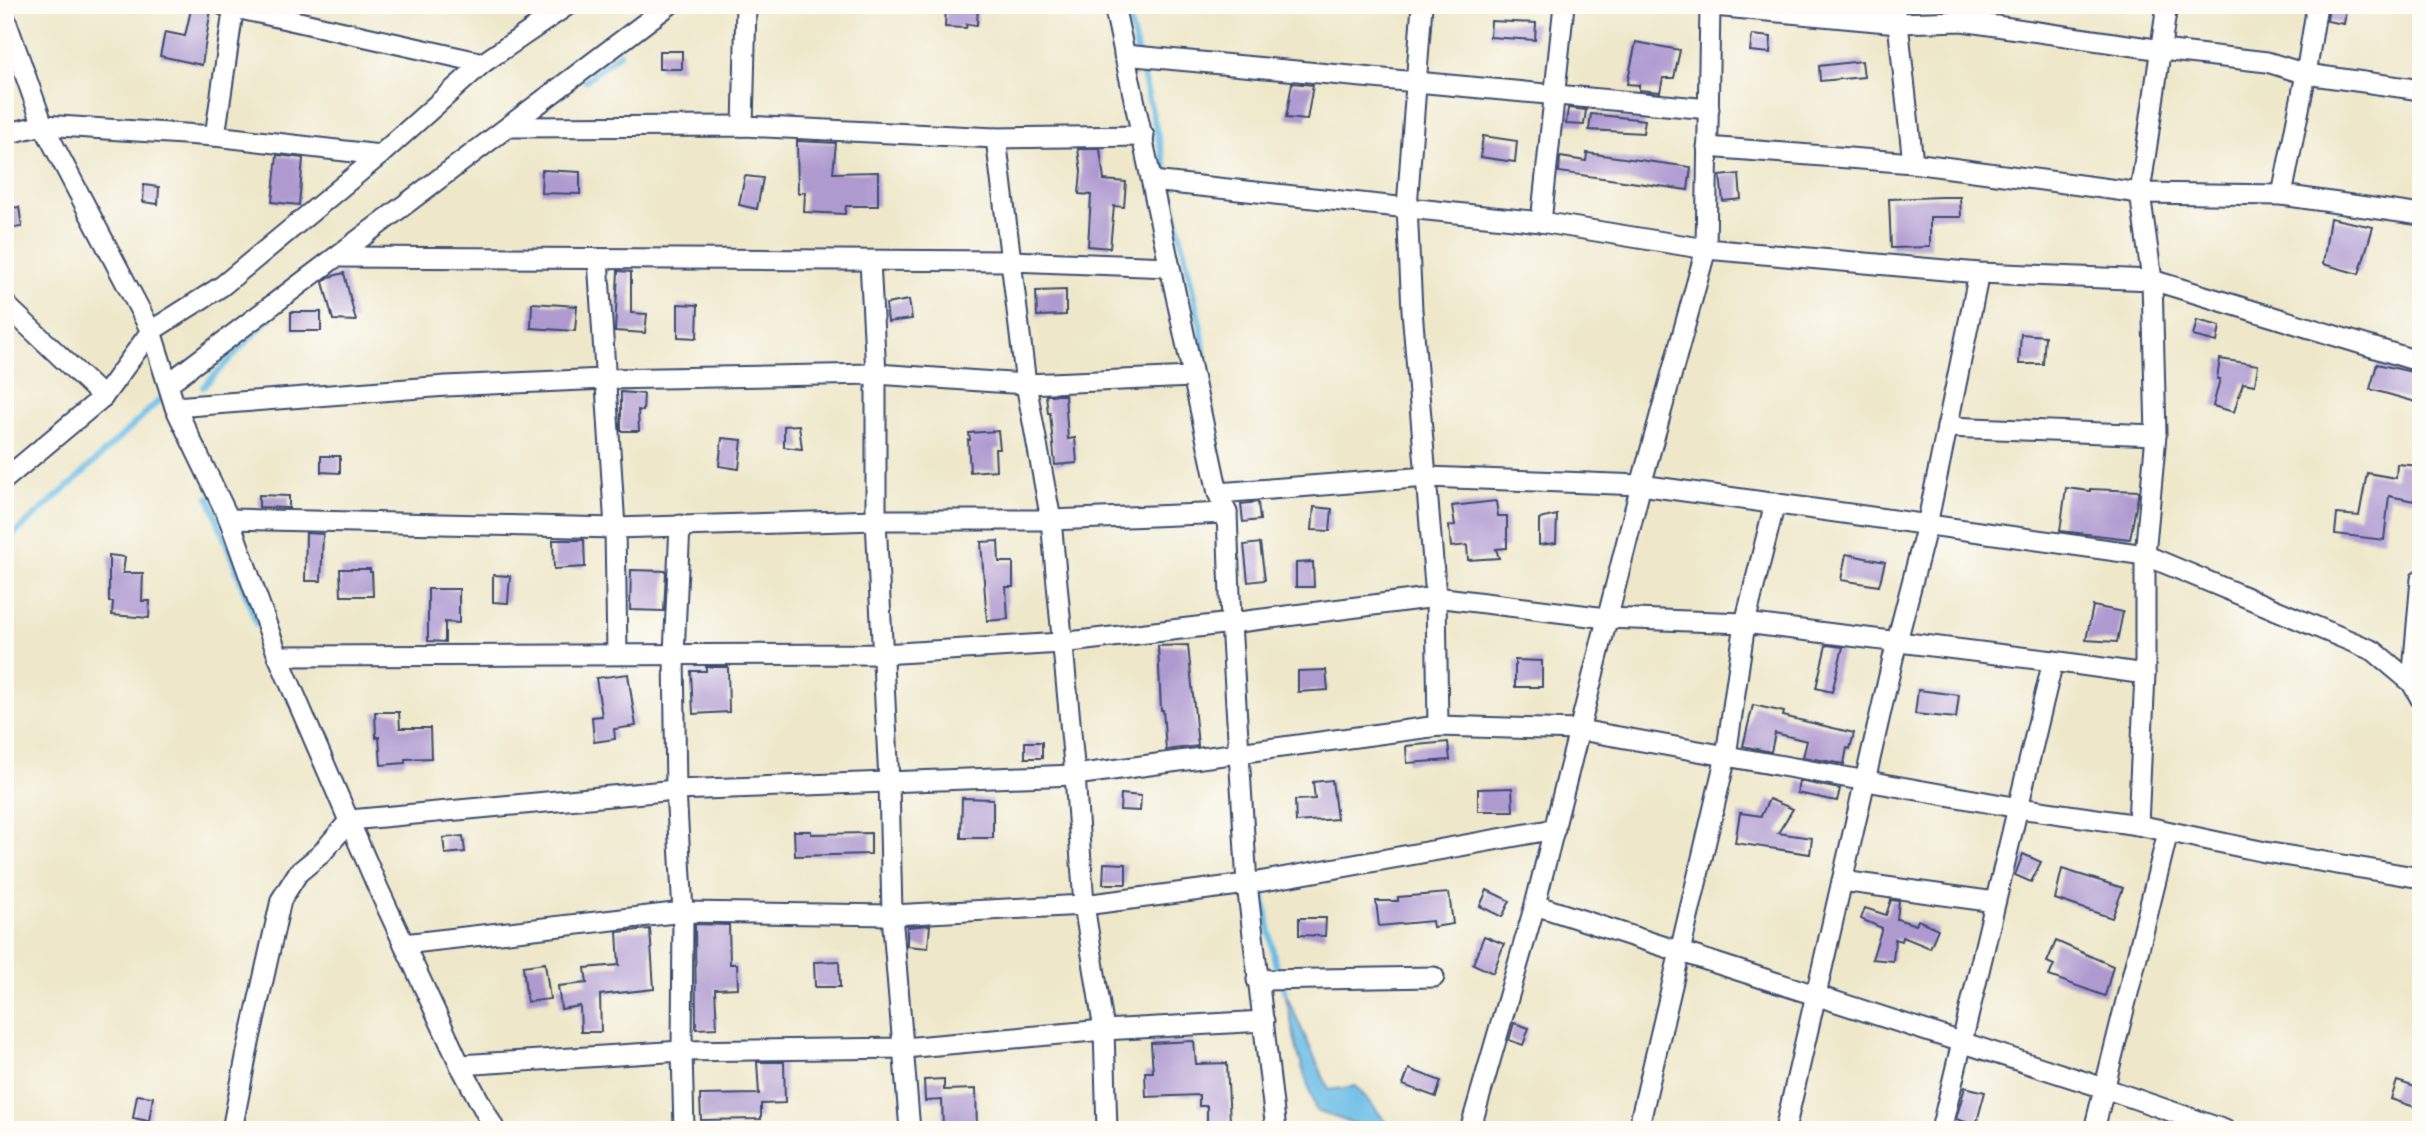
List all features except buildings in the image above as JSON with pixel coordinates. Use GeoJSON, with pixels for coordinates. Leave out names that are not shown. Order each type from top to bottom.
{"type":"FeatureCollection","features":[{"type":"Feature","properties":{"kind":"street"},"geometry":{"type":"LineString","coordinates":[[5,479],[103,397],[151,331],[222,286],[380,155],[483,64],[568,5]]}},
{"type":"Feature","properties":{"kind":"street"},"geometry":{"type":"LineString","coordinates":[[169,383],[669,5]]}},
{"type":"Feature","properties":{"kind":"street"},"geometry":{"type":"LineString","coordinates":[[743,125],[746,5]]}},
{"type":"Feature","properties":{"kind":"street"},"geometry":{"type":"LineString","coordinates":[[1114,5],[1218,493],[1227,513],[1247,884],[1276,1130]]}},
{"type":"Feature","properties":{"kind":"street"},"geometry":{"type":"LineString","coordinates":[[1422,5],[1407,207],[1412,310],[1436,597],[1438,726]]}},
{"type":"Feature","properties":{"kind":"street"},"geometry":{"type":"LineString","coordinates":[[1541,222],[1564,5]]}},
{"type":"Feature","properties":{"kind":"street"},"geometry":{"type":"LineString","coordinates":[[2138,825],[2145,555],[2156,435],[2152,280],[2140,193],[2167,5]]}},
{"type":"Feature","properties":{"kind":"street"},"geometry":{"type":"LineString","coordinates":[[2282,195],[2317,5]]}},
{"type":"Feature","properties":{"kind":"street"},"geometry":{"type":"LineString","coordinates":[[215,136],[230,6],[483,64]]}},
{"type":"Feature","properties":{"kind":"street"},"geometry":{"type":"LineString","coordinates":[[1470,1130],[1535,905],[1606,618],[1706,248],[1708,6],[1895,14],[1962,21],[2267,62],[2306,74],[2421,90]]}},
{"type":"Feature","properties":{"kind":"street"},"geometry":{"type":"LineString","coordinates":[[1895,14],[1913,163]]}},
{"type":"Feature","properties":{"kind":"street"},"geometry":{"type":"LineString","coordinates":[[5,18],[43,125],[151,331],[175,407],[229,519],[278,656],[349,820],[460,1065],[495,1130]]}},
{"type":"Feature","properties":{"kind":"street"},"geometry":{"type":"LineString","coordinates":[[1124,55],[1709,109]]}},
{"type":"Feature","properties":{"kind":"street"},"geometry":{"type":"LineString","coordinates":[[5,134],[43,125],[215,136],[380,155]]}},
{"type":"Feature","properties":{"kind":"street"},"geometry":{"type":"LineString","coordinates":[[509,127],[743,125],[996,138],[1143,136]]}},
{"type":"Feature","properties":{"kind":"street"},"geometry":{"type":"LineString","coordinates":[[996,138],[1026,384],[1051,520],[1075,775],[1084,905],[1104,1030],[1107,1130]]}},
{"type":"Feature","properties":{"kind":"street"},"geometry":{"type":"LineString","coordinates":[[1707,147],[1913,163],[2140,193],[2282,195],[2421,215]]}},
{"type":"Feature","properties":{"kind":"street"},"geometry":{"type":"LineString","coordinates":[[1152,181],[1541,222],[1706,248],[1979,272],[2152,280],[2421,362]]}},
{"type":"Feature","properties":{"kind":"street"},"geometry":{"type":"LineString","coordinates":[[339,257],[1011,261],[1170,267]]}},
{"type":"Feature","properties":{"kind":"street"},"geometry":{"type":"LineString","coordinates":[[598,258],[615,528],[617,654]]}},
{"type":"Feature","properties":{"kind":"street"},"geometry":{"type":"LineString","coordinates":[[870,261],[876,374],[876,520],[889,782],[892,915],[910,1130]]}},
{"type":"Feature","properties":{"kind":"street"},"geometry":{"type":"LineString","coordinates":[[1785,1130],[1897,641],[1927,525],[1979,272]]}},
{"type":"Feature","properties":{"kind":"street"},"geometry":{"type":"LineString","coordinates":[[5,304],[103,397]]}},
{"type":"Feature","properties":{"kind":"street"},"geometry":{"type":"LineString","coordinates":[[175,407],[446,386],[605,379],[876,374],[1026,384],[1193,377]]}},
{"type":"Feature","properties":{"kind":"street"},"geometry":{"type":"LineString","coordinates":[[1947,427],[2156,435]]}},
{"type":"Feature","properties":{"kind":"street"},"geometry":{"type":"LineString","coordinates":[[5,459],[32,456]]}},
{"type":"Feature","properties":{"kind":"street"},"geometry":{"type":"LineString","coordinates":[[1218,493],[1427,477],[1641,485],[2145,555],[2374,651],[2416,691]]}},
{"type":"Feature","properties":{"kind":"street"},"geometry":{"type":"LineString","coordinates":[[1638,1130],[1726,756],[1745,623],[1775,503]]}},
{"type":"Feature","properties":{"kind":"street"},"geometry":{"type":"LineString","coordinates":[[229,519],[615,528],[876,520],[1051,520],[1227,513]]}},
{"type":"Feature","properties":{"kind":"street"},"geometry":{"type":"LineString","coordinates":[[680,525],[674,654],[676,790],[683,912],[684,1130]]}},
{"type":"Feature","properties":{"kind":"street"},"geometry":{"type":"LineString","coordinates":[[2416,691],[2421,579]]}},
{"type":"Feature","properties":{"kind":"street"},"geometry":{"type":"LineString","coordinates":[[278,656],[882,654],[1061,643],[1436,597],[1606,618],[1745,623],[2144,674]]}},
{"type":"Feature","properties":{"kind":"street"},"geometry":{"type":"LineString","coordinates":[[1941,1130],[2053,661]]}},
{"type":"Feature","properties":{"kind":"street"},"geometry":{"type":"LineString","coordinates":[[232,1130],[281,900],[298,873],[321,854],[349,820],[676,790],[1075,775],[1438,726],[1580,730],[2019,808],[2138,825],[2264,852],[2421,878]]}},
{"type":"Feature","properties":{"kind":"street"},"geometry":{"type":"LineString","coordinates":[[404,944],[683,912],[892,915],[1084,905],[1247,884],[1555,829]]}},
{"type":"Feature","properties":{"kind":"street"},"geometry":{"type":"LineString","coordinates":[[2094,1130],[2168,832]]}},
{"type":"Feature","properties":{"kind":"street"},"geometry":{"type":"LineString","coordinates":[[1842,881],[1995,902]]}},
{"type":"Feature","properties":{"kind":"street"},"geometry":{"type":"LineString","coordinates":[[1535,905],[2104,1088],[2225,1130]]}},
{"type":"Feature","properties":{"kind":"street"},"geometry":{"type":"LineString","coordinates":[[1257,981],[1434,978]]}},
{"type":"Feature","properties":{"kind":"street"},"geometry":{"type":"LineString","coordinates":[[460,1065],[682,1051],[904,1048],[1104,1030],[1264,1021]]}},
{"type":"Feature","properties":{"kind":"water"},"geometry":{"type":"Polygon","coordinates":[[[1285,992],[1329,1090],[1356,1086],[1393,1130],[1373,1130],[1316,1111],[1297,1050],[1285,992]]]}},
{"type":"Feature","properties":{"kind":"waterway"},"geometry":{"type":"LineString","coordinates":[[1126,5],[1202,332],[1212,421]]}},
{"type":"Feature","properties":{"kind":"waterway"},"geometry":{"type":"LineString","coordinates":[[585,81],[620,53]]}},
{"type":"Feature","properties":{"kind":"waterway"},"geometry":{"type":"LineString","coordinates":[[203,387],[270,318]]}},
{"type":"Feature","properties":{"kind":"waterway"},"geometry":{"type":"LineString","coordinates":[[5,542],[168,392]]}},
{"type":"Feature","properties":{"kind":"waterway"},"geometry":{"type":"LineString","coordinates":[[209,497],[257,625]]}},
{"type":"Feature","properties":{"kind":"waterway"},"geometry":{"type":"LineString","coordinates":[[1258,884],[1264,897],[1275,963],[1285,992]]}}]}
